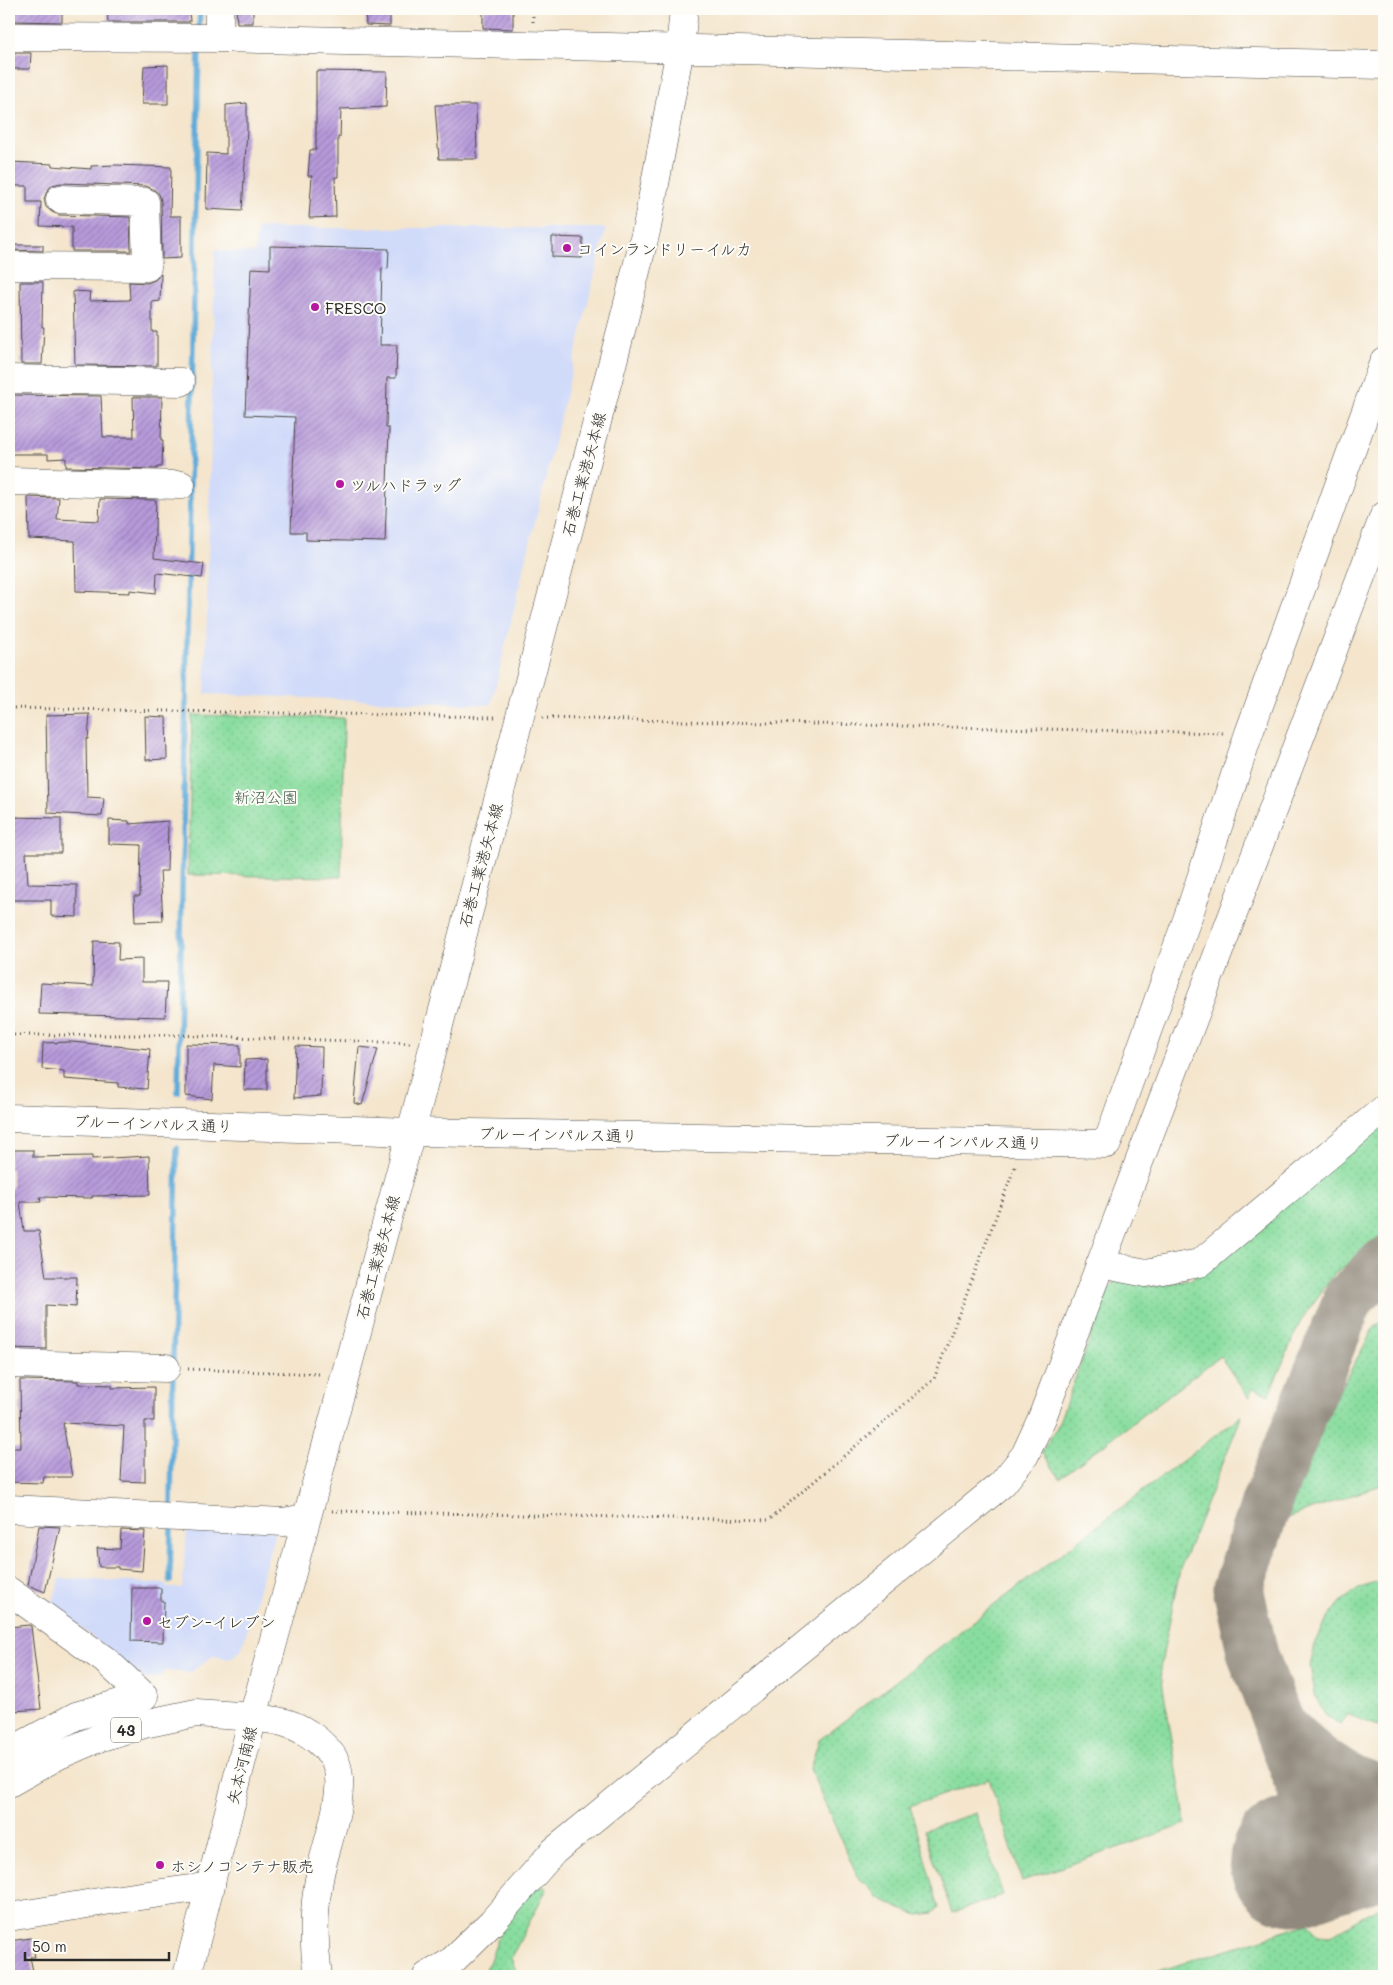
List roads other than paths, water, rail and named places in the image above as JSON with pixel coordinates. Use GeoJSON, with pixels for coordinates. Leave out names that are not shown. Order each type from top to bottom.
{"type":"FeatureCollection","features":[{"type":"Feature","properties":{"kind":"street"},"geometry":{"type":"LineString","coordinates":[[206,38],[219,9]]}},
{"type":"Feature","properties":{"kind":"street","name":"石巻工業港矢本線"},"geometry":{"type":"LineString","coordinates":[[253,1717],[305,1518],[411,1132],[647,227],[680,49],[684,9]]}},
{"type":"Feature","properties":{"kind":"street"},"geometry":{"type":"LineString","coordinates":[[9,37],[206,38],[1384,65]]}},
{"type":"Feature","properties":{"kind":"street"},"geometry":{"type":"LineString","coordinates":[[9,266],[147,267],[144,202],[60,200]]}},
{"type":"Feature","properties":{"kind":"street","name":"ブルーインパルス通り"},"geometry":{"type":"LineString","coordinates":[[9,1118],[411,1132],[1107,1144],[1190,911],[1249,733],[1384,361]]}},
{"type":"Feature","properties":{"kind":"street"},"geometry":{"type":"LineString","coordinates":[[9,379],[181,382]]}},
{"type":"Feature","properties":{"kind":"street"},"geometry":{"type":"LineString","coordinates":[[9,481],[181,485]]}},
{"type":"Feature","properties":{"kind":"street"},"geometry":{"type":"LineString","coordinates":[[426,1976],[451,1962],[492,1922],[554,1852],[1002,1484],[1025,1455],[1042,1418],[1384,516]]}},
{"type":"Feature","properties":{"kind":"street"},"geometry":{"type":"LineString","coordinates":[[1100,1264],[1146,1273],[1200,1263],[1384,1109]]}},
{"type":"Feature","properties":{"kind":"street"},"geometry":{"type":"LineString","coordinates":[[9,1364],[174,1369]]}},
{"type":"Feature","properties":{"kind":"street"},"geometry":{"type":"LineString","coordinates":[[9,1509],[171,1515],[284,1522],[305,1518]]}},
{"type":"Feature","properties":{"kind":"street"},"geometry":{"type":"LineString","coordinates":[[9,1591],[105,1660],[144,1696],[76,1716],[9,1752]]}},
{"type":"Feature","properties":{"kind":"street","name":"矢本河南線"},"geometry":{"type":"LineString","coordinates":[[9,1783],[57,1756],[101,1737],[144,1724],[196,1713],[253,1717],[187,1976]]}},
{"type":"Feature","properties":{"kind":"street"},"geometry":{"type":"LineString","coordinates":[[253,1717],[288,1723],[312,1736],[328,1749],[337,1767],[336,1810],[320,1876],[314,1924],[314,1946],[318,1976]]}},
{"type":"Feature","properties":{"kind":"street"},"geometry":{"type":"LineString","coordinates":[[9,1917],[211,1886]]}},
{"type":"Feature","properties":{"kind":"waterway"},"geometry":{"type":"LineString","coordinates":[[199,30],[200,9]]}},
{"type":"Feature","properties":{"kind":"waterway"},"geometry":{"type":"LineString","coordinates":[[178,1092],[199,44]]}},
{"type":"Feature","properties":{"kind":"waterway"},"geometry":{"type":"LineString","coordinates":[[173,1364],[177,1148]]}},
{"type":"Feature","properties":{"kind":"waterway"},"geometry":{"type":"LineString","coordinates":[[171,1509],[173,1373]]}},
{"type":"Feature","properties":{"kind":"waterway"},"geometry":{"type":"LineString","coordinates":[[170,1581],[171,1523]]}},
{"type":"Feature","properties":{"kind":"place","name":"コインランドリーイルカ"},"geometry":{"type":"Point","coordinates":[567,248]}},
{"type":"Feature","properties":{"kind":"place","name":"FRESCO"},"geometry":{"type":"Point","coordinates":[315,307]}},
{"type":"Feature","properties":{"kind":"place","name":"ツルハドラッグ"},"geometry":{"type":"Point","coordinates":[340,484]}},
{"type":"Feature","properties":{"kind":"place","name":"セブン-イレブン"},"geometry":{"type":"Point","coordinates":[147,1621]}},
{"type":"Feature","properties":{"kind":"place","name":"ホシノコンテナ販売"},"geometry":{"type":"Point","coordinates":[160,1865]}},
{"type":"Feature","properties":{"kind":"park label","name":"新沼公園"},"geometry":{"type":"Point","coordinates":[266,796]}}]}
